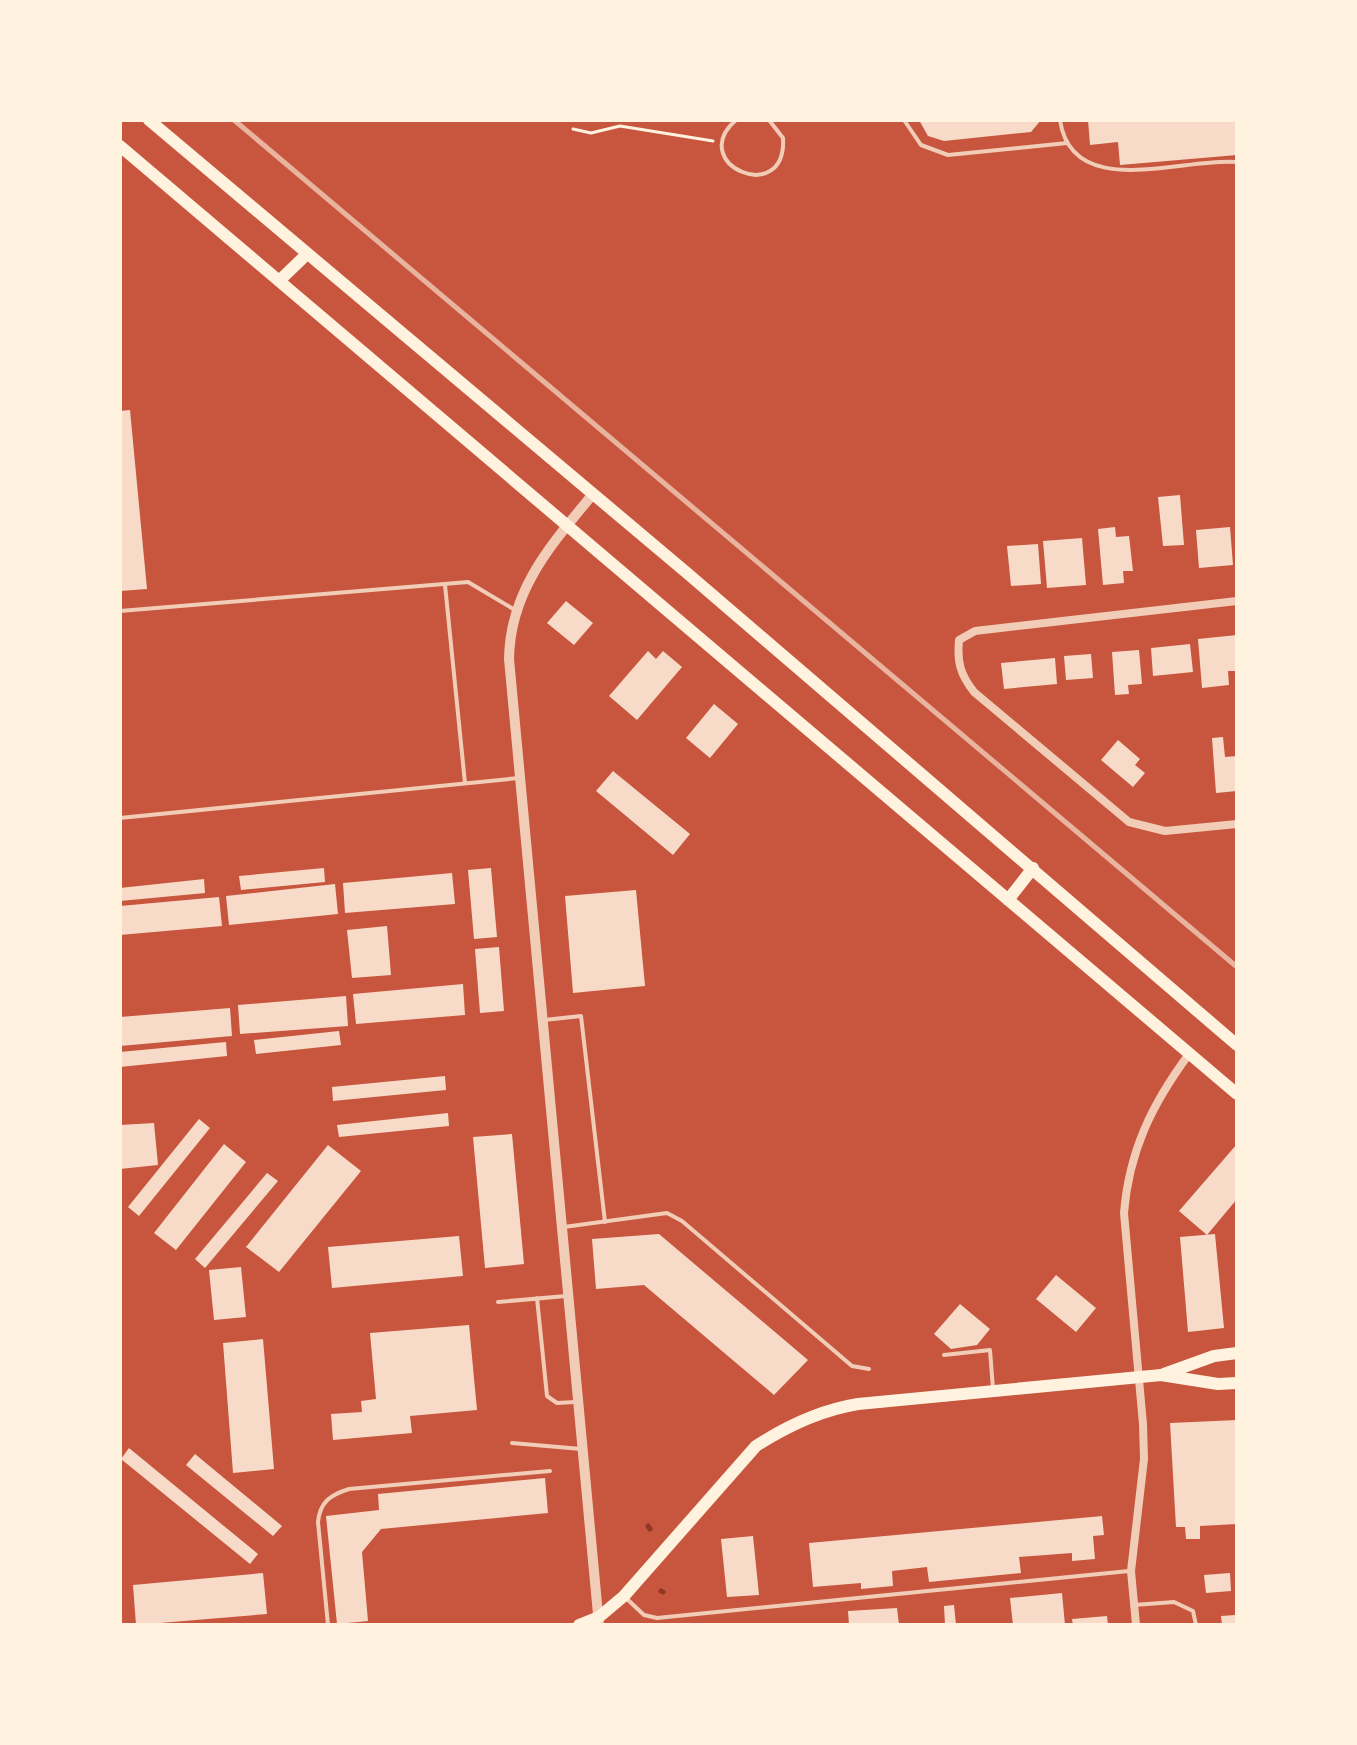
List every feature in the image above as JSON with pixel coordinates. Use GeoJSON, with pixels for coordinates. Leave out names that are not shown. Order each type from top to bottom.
{"type":"FeatureCollection","features":[{"type":"Feature","properties":{"kind":"main road"},"geometry":{"type":"LineString","coordinates":[[149,120],[1033,868],[1237,1045]]}},
{"type":"Feature","properties":{"kind":"main road"},"geometry":{"type":"LineString","coordinates":[[120,146],[1237,1094]]}},
{"type":"Feature","properties":{"kind":"main road"},"geometry":{"type":"LineString","coordinates":[[279,281],[307,254]]}},
{"type":"Feature","properties":{"kind":"main road"},"geometry":{"type":"LineString","coordinates":[[1008,900],[1033,868]]}},
{"type":"Feature","properties":{"kind":"main road"},"geometry":{"type":"LineString","coordinates":[[579,1625],[599,1621],[738,1463],[776,1433],[847,1406],[1161,1375],[1214,1356],[1237,1353]]}},
{"type":"Feature","properties":{"kind":"main road"},"geometry":{"type":"LineString","coordinates":[[1161,1375],[1218,1384],[1237,1383]]}},
{"type":"Feature","properties":{"kind":"street"},"geometry":{"type":"LineString","coordinates":[[593,494],[527,580],[515,610],[509,659],[599,1621]]}},
{"type":"Feature","properties":{"kind":"street"},"geometry":{"type":"LineString","coordinates":[[1237,601],[975,631],[959,640],[958,658],[962,676],[974,692],[1129,822],[1165,831],[1237,824]]}},
{"type":"Feature","properties":{"kind":"street"},"geometry":{"type":"LineString","coordinates":[[1136,1625],[1131,1571],[1144,1459],[1124,1213],[1126,1182],[1146,1121],[1189,1054]]}},
{"type":"Feature","properties":{"kind":"lane"},"geometry":{"type":"LineString","coordinates":[[736,120],[725,134],[723,143],[727,161],[740,173],[750,176],[769,171],[776,165],[783,148],[779,129],[769,120]]}},
{"type":"Feature","properties":{"kind":"lane"},"geometry":{"type":"LineString","coordinates":[[904,120],[921,145],[948,155],[1067,143]]}},
{"type":"Feature","properties":{"kind":"lane"},"geometry":{"type":"LineString","coordinates":[[1060,120],[1067,143],[1091,164],[1114,171],[1237,162]]}},
{"type":"Feature","properties":{"kind":"lane"},"geometry":{"type":"LineString","coordinates":[[120,611],[468,582],[515,610]]}},
{"type":"Feature","properties":{"kind":"lane"},"geometry":{"type":"LineString","coordinates":[[445,585],[465,783]]}},
{"type":"Feature","properties":{"kind":"lane"},"geometry":{"type":"LineString","coordinates":[[120,818],[521,778]]}},
{"type":"Feature","properties":{"kind":"lane"},"geometry":{"type":"LineString","coordinates":[[544,1020],[581,1016],[605,1222]]}},
{"type":"Feature","properties":{"kind":"lane"},"geometry":{"type":"LineString","coordinates":[[563,1227],[667,1213],[682,1221],[852,1366],[869,1369]]}},
{"type":"Feature","properties":{"kind":"lane"},"geometry":{"type":"LineString","coordinates":[[498,1302],[569,1295]]}},
{"type":"Feature","properties":{"kind":"lane"},"geometry":{"type":"LineString","coordinates":[[537,1298],[547,1396],[557,1403],[579,1402]]}},
{"type":"Feature","properties":{"kind":"lane"},"geometry":{"type":"LineString","coordinates":[[944,1355],[990,1350],[993,1391]]}},
{"type":"Feature","properties":{"kind":"lane"},"geometry":{"type":"LineString","coordinates":[[512,1443],[583,1449]]}},
{"type":"Feature","properties":{"kind":"lane"},"geometry":{"type":"LineString","coordinates":[[328,1625],[318,1522],[320,1509],[327,1499],[349,1489],[550,1471]]}},
{"type":"Feature","properties":{"kind":"lane"},"geometry":{"type":"LineString","coordinates":[[624,1596],[644,1615],[657,1618],[1131,1571]]}},
{"type":"Feature","properties":{"kind":"lane"},"geometry":{"type":"LineString","coordinates":[[1134,1605],[1181,1604],[1193,1611],[1196,1625]]}},
{"type":"Feature","properties":{"kind":"path"},"geometry":{"type":"LineString","coordinates":[[573,129],[591,133],[620,126],[723,143]]}},
{"type":"Feature","properties":{"kind":"building"},"geometry":{"type":"Polygon","coordinates":[[[919,120],[1041,120],[1031,132],[944,141],[928,136],[919,120]]]}},
{"type":"Feature","properties":{"kind":"building"},"geometry":{"type":"Polygon","coordinates":[[[1088,120],[1237,120],[1237,155],[1120,165],[1118,142],[1090,145],[1088,120]]]}},
{"type":"Feature","properties":{"kind":"building"},"geometry":{"type":"Polygon","coordinates":[[[130,410],[147,589],[120,591],[120,411],[130,410]]]}},
{"type":"Feature","properties":{"kind":"building"},"geometry":{"type":"Polygon","coordinates":[[[1180,495],[1184,545],[1163,546],[1158,497],[1180,495]]]}},
{"type":"Feature","properties":{"kind":"building"},"geometry":{"type":"Polygon","coordinates":[[[1115,527],[1116,537],[1129,536],[1133,571],[1123,571],[1124,583],[1103,585],[1098,529],[1115,527]]]}},
{"type":"Feature","properties":{"kind":"building"},"geometry":{"type":"Polygon","coordinates":[[[1230,527],[1233,565],[1199,568],[1196,530],[1230,527]]]}},
{"type":"Feature","properties":{"kind":"building"},"geometry":{"type":"Polygon","coordinates":[[[1082,538],[1086,585],[1047,588],[1043,541],[1082,538]]]}},
{"type":"Feature","properties":{"kind":"building"},"geometry":{"type":"Polygon","coordinates":[[[1038,544],[1041,584],[1011,586],[1007,546],[1038,544]]]}},
{"type":"Feature","properties":{"kind":"building"},"geometry":{"type":"Polygon","coordinates":[[[566,601],[593,623],[574,645],[547,623],[566,601]]]}},
{"type":"Feature","properties":{"kind":"building"},"geometry":{"type":"Polygon","coordinates":[[[1237,635],[1237,671],[1228,671],[1229,685],[1202,688],[1198,639],[1237,635]]]}},
{"type":"Feature","properties":{"kind":"building"},"geometry":{"type":"Polygon","coordinates":[[[1190,644],[1193,672],[1153,676],[1151,648],[1190,644]]]}},
{"type":"Feature","properties":{"kind":"building"},"geometry":{"type":"Polygon","coordinates":[[[1139,650],[1142,684],[1128,685],[1129,694],[1115,695],[1112,652],[1139,650]]]}},
{"type":"Feature","properties":{"kind":"building"},"geometry":{"type":"Polygon","coordinates":[[[648,651],[656,659],[663,651],[682,667],[637,720],[609,696],[648,651]]]}},
{"type":"Feature","properties":{"kind":"building"},"geometry":{"type":"Polygon","coordinates":[[[1091,654],[1093,678],[1066,680],[1064,656],[1091,654]]]}},
{"type":"Feature","properties":{"kind":"building"},"geometry":{"type":"Polygon","coordinates":[[[1055,658],[1057,684],[1004,689],[1001,663],[1055,658]]]}},
{"type":"Feature","properties":{"kind":"building"},"geometry":{"type":"Polygon","coordinates":[[[714,704],[738,724],[710,758],[686,738],[714,704]]]}},
{"type":"Feature","properties":{"kind":"building"},"geometry":{"type":"Polygon","coordinates":[[[1223,737],[1225,757],[1237,756],[1237,791],[1216,793],[1212,738],[1223,737]]]}},
{"type":"Feature","properties":{"kind":"building"},"geometry":{"type":"Polygon","coordinates":[[[1118,740],[1140,759],[1135,765],[1145,773],[1133,787],[1101,760],[1118,740]]]}},
{"type":"Feature","properties":{"kind":"building"},"geometry":{"type":"Polygon","coordinates":[[[613,771],[690,834],[673,855],[596,791],[613,771]]]}},
{"type":"Feature","properties":{"kind":"building"},"geometry":{"type":"Polygon","coordinates":[[[324,868],[325,882],[241,890],[239,876],[324,868]]]}},
{"type":"Feature","properties":{"kind":"building"},"geometry":{"type":"Polygon","coordinates":[[[491,868],[497,937],[474,939],[468,870],[491,868]]]}},
{"type":"Feature","properties":{"kind":"building"},"geometry":{"type":"Polygon","coordinates":[[[452,873],[455,904],[345,913],[343,883],[452,873]]]}},
{"type":"Feature","properties":{"kind":"building"},"geometry":{"type":"Polygon","coordinates":[[[204,879],[205,893],[120,901],[120,888],[204,879]]]}},
{"type":"Feature","properties":{"kind":"building"},"geometry":{"type":"Polygon","coordinates":[[[335,884],[338,914],[229,925],[226,896],[335,884]]]}},
{"type":"Feature","properties":{"kind":"building"},"geometry":{"type":"Polygon","coordinates":[[[636,890],[645,986],[573,993],[565,896],[636,890]]]}},
{"type":"Feature","properties":{"kind":"building"},"geometry":{"type":"Polygon","coordinates":[[[219,897],[222,926],[120,935],[120,906],[219,897]]]}},
{"type":"Feature","properties":{"kind":"building"},"geometry":{"type":"Polygon","coordinates":[[[387,926],[391,975],[352,978],[347,930],[387,926]]]}},
{"type":"Feature","properties":{"kind":"building"},"geometry":{"type":"Polygon","coordinates":[[[499,947],[504,1011],[480,1013],[475,949],[499,947]]]}},
{"type":"Feature","properties":{"kind":"building"},"geometry":{"type":"Polygon","coordinates":[[[463,984],[465,1015],[356,1024],[353,994],[463,984]]]}},
{"type":"Feature","properties":{"kind":"building"},"geometry":{"type":"Polygon","coordinates":[[[346,996],[348,1026],[240,1034],[238,1005],[346,996]]]}},
{"type":"Feature","properties":{"kind":"building"},"geometry":{"type":"Polygon","coordinates":[[[230,1008],[232,1036],[120,1046],[120,1017],[230,1008]]]}},
{"type":"Feature","properties":{"kind":"building"},"geometry":{"type":"Polygon","coordinates":[[[339,1031],[341,1045],[256,1054],[254,1040],[339,1031]]]}},
{"type":"Feature","properties":{"kind":"building"},"geometry":{"type":"Polygon","coordinates":[[[226,1042],[227,1056],[120,1067],[120,1052],[226,1042]]]}},
{"type":"Feature","properties":{"kind":"building"},"geometry":{"type":"Polygon","coordinates":[[[445,1076],[446,1090],[333,1101],[332,1087],[445,1076]]]}},
{"type":"Feature","properties":{"kind":"building"},"geometry":{"type":"Polygon","coordinates":[[[448,1113],[449,1126],[339,1137],[337,1125],[448,1113]]]}},
{"type":"Feature","properties":{"kind":"building"},"geometry":{"type":"Polygon","coordinates":[[[199,1119],[210,1128],[139,1216],[128,1207],[199,1119]]]}},
{"type":"Feature","properties":{"kind":"building"},"geometry":{"type":"Polygon","coordinates":[[[154,1123],[158,1165],[120,1169],[120,1125],[154,1123]]]}},
{"type":"Feature","properties":{"kind":"building"},"geometry":{"type":"Polygon","coordinates":[[[512,1134],[524,1264],[485,1268],[473,1137],[512,1134]]]}},
{"type":"Feature","properties":{"kind":"building"},"geometry":{"type":"Polygon","coordinates":[[[224,1144],[246,1162],[176,1250],[154,1233],[224,1144]]]}},
{"type":"Feature","properties":{"kind":"building"},"geometry":{"type":"Polygon","coordinates":[[[1237,1144],[1237,1199],[1207,1235],[1179,1211],[1237,1144]]]}},
{"type":"Feature","properties":{"kind":"building"},"geometry":{"type":"Polygon","coordinates":[[[328,1145],[361,1171],[279,1272],[246,1247],[328,1145]]]}},
{"type":"Feature","properties":{"kind":"building"},"geometry":{"type":"Polygon","coordinates":[[[267,1173],[278,1181],[205,1268],[195,1259],[267,1173]]]}},
{"type":"Feature","properties":{"kind":"building"},"geometry":{"type":"Polygon","coordinates":[[[659,1234],[808,1360],[774,1395],[644,1285],[596,1289],[592,1239],[659,1234]]]}},
{"type":"Feature","properties":{"kind":"building"},"geometry":{"type":"Polygon","coordinates":[[[1215,1234],[1224,1328],[1188,1332],[1180,1237],[1215,1234]]]}},
{"type":"Feature","properties":{"kind":"building"},"geometry":{"type":"Polygon","coordinates":[[[459,1236],[463,1276],[332,1288],[328,1247],[459,1236]]]}},
{"type":"Feature","properties":{"kind":"building"},"geometry":{"type":"Polygon","coordinates":[[[241,1267],[246,1317],[214,1320],[209,1270],[241,1267]]]}},
{"type":"Feature","properties":{"kind":"building"},"geometry":{"type":"Polygon","coordinates":[[[1056,1275],[1096,1308],[1076,1332],[1036,1299],[1056,1275]]]}},
{"type":"Feature","properties":{"kind":"building"},"geometry":{"type":"Polygon","coordinates":[[[960,1304],[990,1329],[977,1345],[951,1349],[934,1334],[960,1304]]]}},
{"type":"Feature","properties":{"kind":"building"},"geometry":{"type":"Polygon","coordinates":[[[469,1325],[477,1410],[410,1416],[412,1433],[333,1440],[331,1414],[362,1412],[361,1401],[376,1399],[370,1333],[469,1325]]]}},
{"type":"Feature","properties":{"kind":"building"},"geometry":{"type":"Polygon","coordinates":[[[263,1339],[274,1469],[233,1473],[223,1343],[263,1339]]]}},
{"type":"Feature","properties":{"kind":"building"},"geometry":{"type":"Polygon","coordinates":[[[1237,1420],[1237,1524],[1200,1526],[1200,1539],[1186,1539],[1185,1527],[1176,1527],[1170,1423],[1237,1420]]]}},
{"type":"Feature","properties":{"kind":"building"},"geometry":{"type":"Polygon","coordinates":[[[129,1448],[258,1554],[250,1564],[121,1459],[129,1448]]]}},
{"type":"Feature","properties":{"kind":"building"},"geometry":{"type":"Polygon","coordinates":[[[195,1454],[282,1526],[273,1536],[186,1465],[195,1454]]]}},
{"type":"Feature","properties":{"kind":"building"},"geometry":{"type":"Polygon","coordinates":[[[545,1478],[548,1513],[381,1529],[362,1552],[368,1621],[337,1624],[326,1516],[379,1510],[378,1494],[545,1478]]]}},
{"type":"Feature","properties":{"kind":"building"},"geometry":{"type":"Polygon","coordinates":[[[1102,1516],[1104,1535],[1093,1536],[1095,1559],[1072,1561],[1072,1553],[1019,1557],[1021,1573],[929,1582],[927,1567],[892,1571],[893,1586],[861,1589],[861,1583],[813,1587],[809,1543],[1102,1516]]]}},
{"type":"Feature","properties":{"kind":"building"},"geometry":{"type":"Polygon","coordinates":[[[753,1536],[759,1595],[727,1597],[721,1539],[753,1536]]]}},
{"type":"Feature","properties":{"kind":"building"},"geometry":{"type":"Polygon","coordinates":[[[263,1573],[267,1614],[136,1625],[133,1585],[263,1573]]]}},
{"type":"Feature","properties":{"kind":"building"},"geometry":{"type":"Polygon","coordinates":[[[1230,1573],[1231,1591],[1206,1593],[1204,1575],[1230,1573]]]}},
{"type":"Feature","properties":{"kind":"building"},"geometry":{"type":"Polygon","coordinates":[[[1062,1593],[1065,1625],[1013,1625],[1010,1598],[1062,1593]]]}},
{"type":"Feature","properties":{"kind":"building"},"geometry":{"type":"Polygon","coordinates":[[[954,1605],[956,1625],[945,1625],[944,1606],[954,1605]]]}},
{"type":"Feature","properties":{"kind":"building"},"geometry":{"type":"Polygon","coordinates":[[[897,1608],[899,1625],[849,1625],[848,1611],[897,1608]]]}},
{"type":"Feature","properties":{"kind":"building"},"geometry":{"type":"Polygon","coordinates":[[[1235,1615],[1236,1625],[1222,1625],[1221,1616],[1235,1615]]]}},
{"type":"Feature","properties":{"kind":"building"},"geometry":{"type":"Polygon","coordinates":[[[1107,1616],[1108,1625],[1073,1625],[1072,1619],[1107,1616]]]}},
{"type":"Feature","properties":{"kind":"railway"},"geometry":{"type":"LineString","coordinates":[[234,120],[1237,967]]}}]}
